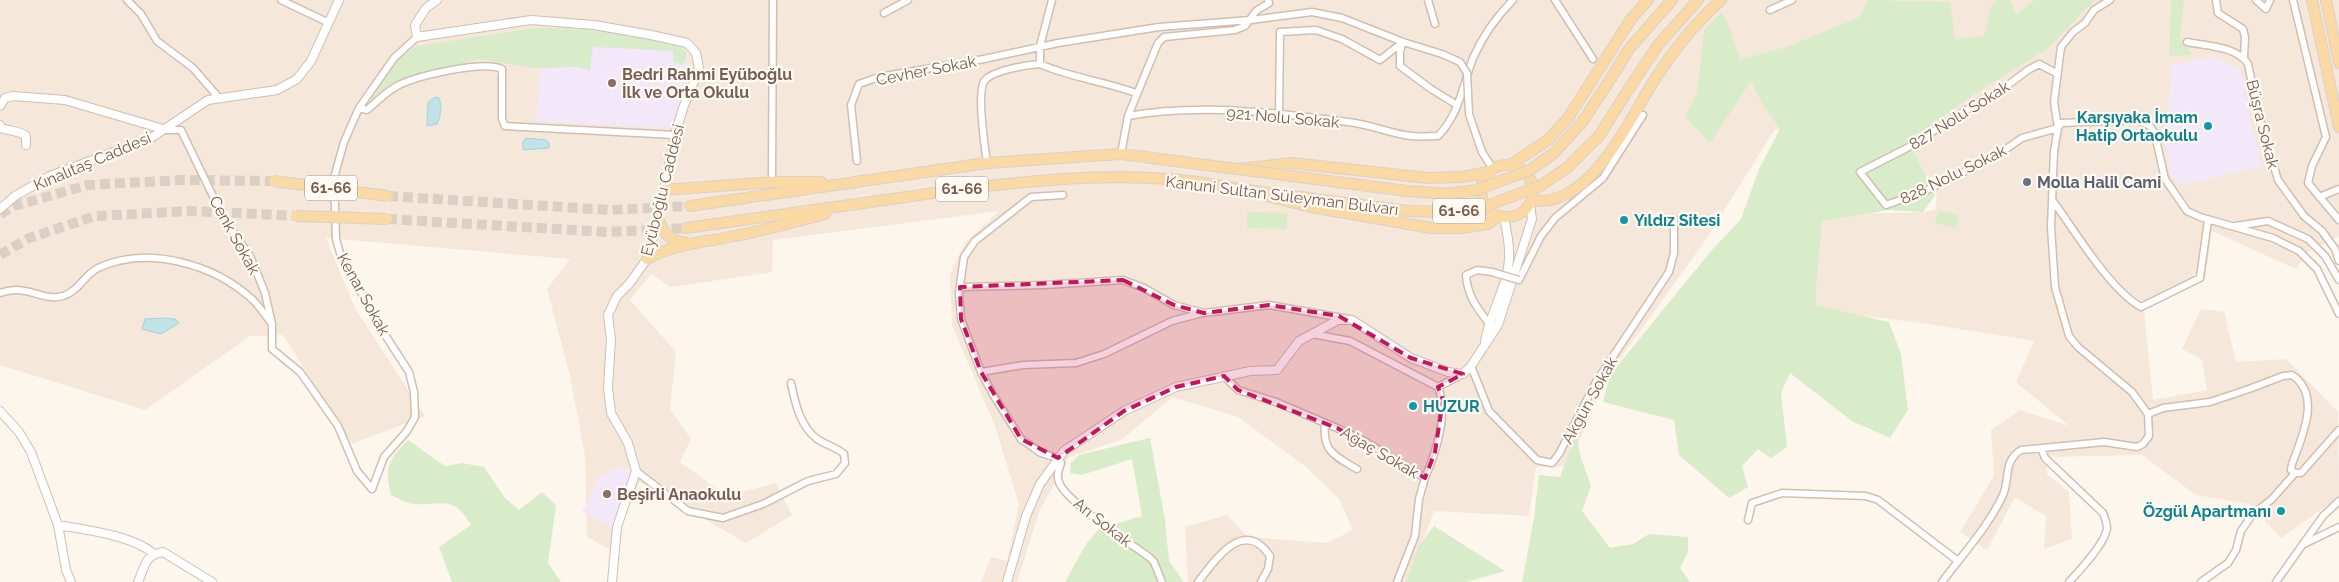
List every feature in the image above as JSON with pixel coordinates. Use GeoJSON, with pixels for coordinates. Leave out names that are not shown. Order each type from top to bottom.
{"type":"FeatureCollection","features":[{"type":"Feature","properties":{"kind":"main road","name":"61-66"},"geometry":{"type":"LineString","coordinates":[[1236,169],[1292,163],[1428,178],[1462,178],[1510,165],[1548,140],[1568,118],[1631,19],[1648,0]]}},
{"type":"Feature","properties":{"kind":"main road","name":"Kanuni Sultan Süleyman Bulvarı"},"geometry":{"type":"LineString","coordinates":[[690,206],[987,164],[1121,154],[1407,191],[1448,194],[1476,190],[1530,170],[1554,153],[1583,121],[1630,49],[1672,0]]}},
{"type":"Feature","properties":{"kind":"main road","name":"Kanuni Sultan Süleyman Bulvarı"},"geometry":{"type":"LineString","coordinates":[[686,228],[989,186],[1123,177],[1194,181],[1240,190],[1408,211],[1452,212],[1481,208],[1508,200],[1540,186],[1568,167],[1599,136],[1658,45],[1698,0]]}},
{"type":"Feature","properties":{"kind":"main road","name":"61-66"},"geometry":{"type":"LineString","coordinates":[[1240,190],[1311,207],[1431,228],[1462,228],[1488,224],[1501,217],[1516,216],[1531,202],[1545,202],[1566,194],[1588,178],[1608,156],[1655,79],[1692,28],[1720,0]]}},
{"type":"Feature","properties":{"kind":"main road"},"geometry":{"type":"LineString","coordinates":[[2312,0],[2339,128]]}},
{"type":"Feature","properties":{"kind":"main road"},"geometry":{"type":"LineString","coordinates":[[2326,0],[2339,63]]}},
{"type":"Feature","properties":{"kind":"main road"},"geometry":{"type":"LineString","coordinates":[[1510,165],[1521,168],[1530,177],[1534,188],[1531,202]]}},
{"type":"Feature","properties":{"kind":"main road","name":"61-66"},"geometry":{"type":"LineString","coordinates":[[1490,170],[1482,182],[1482,200],[1488,210],[1501,217]]}},
{"type":"Feature","properties":{"kind":"main road","name":"61-66"},"geometry":{"type":"LineString","coordinates":[[274,181],[388,196]]}},
{"type":"Feature","properties":{"kind":"main road","name":"61-66"},"geometry":{"type":"LineString","coordinates":[[664,190],[774,182],[860,182]]}},
{"type":"Feature","properties":{"kind":"main road","name":"61-66"},"geometry":{"type":"LineString","coordinates":[[647,259],[655,254],[693,244],[786,225],[860,204]]}},
{"type":"Feature","properties":{"kind":"main road","name":"61-66"},"geometry":{"type":"LineString","coordinates":[[296,216],[387,218]]}},
{"type":"Feature","properties":{"kind":"main road","name":"61-66"},"geometry":{"type":"LineString","coordinates":[[658,219],[665,234],[674,241],[693,244]]}},
{"type":"Feature","properties":{"kind":"street"},"geometry":{"type":"LineString","coordinates":[[127,0],[141,14],[157,41],[193,68],[219,98]]}},
{"type":"Feature","properties":{"kind":"street"},"geometry":{"type":"LineString","coordinates":[[281,0],[327,22]]}},
{"type":"Feature","properties":{"kind":"street","name":"Kınalıtaş Caddesi"},"geometry":{"type":"LineString","coordinates":[[0,208],[15,196],[50,176],[151,138],[208,100],[277,90],[298,79],[317,48],[338,0]]}},
{"type":"Feature","properties":{"kind":"street"},"geometry":{"type":"LineString","coordinates":[[416,36],[415,25],[426,8],[437,0]]}},
{"type":"Feature","properties":{"kind":"street"},"geometry":{"type":"LineString","coordinates":[[772,175],[773,0]]}},
{"type":"Feature","properties":{"kind":"street"},"geometry":{"type":"LineString","coordinates":[[884,13],[908,0]]}},
{"type":"Feature","properties":{"kind":"street"},"geometry":{"type":"LineString","coordinates":[[1052,0],[1040,46],[1040,64],[1093,82],[1107,82],[1136,93]]}},
{"type":"Feature","properties":{"kind":"street"},"geometry":{"type":"LineString","coordinates":[[1121,154],[1128,116],[1158,43],[1164,37],[1235,30],[1245,26],[1256,11],[1268,3],[1268,0]]}},
{"type":"Feature","properties":{"kind":"street"},"geometry":{"type":"LineString","coordinates":[[1428,0],[1436,24]]}},
{"type":"Feature","properties":{"kind":"street"},"geometry":{"type":"LineString","coordinates":[[1403,42],[1400,52],[1400,66],[1430,89],[1458,105],[1474,58],[1485,36],[1513,0]]}},
{"type":"Feature","properties":{"kind":"street"},"geometry":{"type":"LineString","coordinates":[[1555,0],[1593,59]]}},
{"type":"Feature","properties":{"kind":"street"},"geometry":{"type":"LineString","coordinates":[[1770,10],[1792,0]]}},
{"type":"Feature","properties":{"kind":"street"},"geometry":{"type":"LineString","coordinates":[[1942,582],[1988,522],[2004,493],[2009,463],[2013,455],[2021,450],[2104,442],[2137,447],[2143,444],[2149,436],[2148,414],[2132,392],[2078,347],[2069,336],[2056,287],[2051,227],[2054,151],[2058,128],[2054,102],[2056,73],[2061,47],[2073,32],[2085,23],[2094,10],[2110,0]]}},
{"type":"Feature","properties":{"kind":"street","name":"Büşra Sokak"},"geometry":{"type":"LineString","coordinates":[[2216,0],[2218,13],[2243,29],[2244,57],[2248,64],[2258,114],[2278,180],[2304,216],[2322,231],[2335,248],[2339,261]]}},
{"type":"Feature","properties":{"kind":"street"},"geometry":{"type":"LineString","coordinates":[[2256,0],[2266,9],[2270,0]]}},
{"type":"Feature","properties":{"kind":"street"},"geometry":{"type":"LineString","coordinates":[[2293,0],[2326,137],[2312,166],[2308,183],[2339,220]]}},
{"type":"Feature","properties":{"kind":"street","name":"Cevher Sokak"},"geometry":{"type":"LineString","coordinates":[[857,161],[851,105],[860,84],[879,77],[984,59],[1040,46],[1159,27],[1251,20],[1312,12],[1342,18],[1460,62],[1467,74],[1469,114],[1490,170]]}},
{"type":"Feature","properties":{"kind":"street","name":"Eyüboğlu Caddesi"},"geometry":{"type":"LineString","coordinates":[[416,36],[531,20],[594,25],[687,42],[696,53],[699,69],[683,108],[647,259],[629,284],[617,296],[608,315],[611,339],[608,388],[611,413],[628,443],[636,471]]}},
{"type":"Feature","properties":{"kind":"street"},"geometry":{"type":"LineString","coordinates":[[1279,114],[1280,32],[1316,30],[1342,39],[1380,60],[1403,42]]}},
{"type":"Feature","properties":{"kind":"street","name":"Kenar Sokak"},"geometry":{"type":"LineString","coordinates":[[272,324],[272,349],[300,372],[310,386],[338,426],[357,471],[372,489],[384,457],[407,431],[415,417],[414,392],[408,372],[378,324],[362,290],[340,254],[336,239],[334,178],[344,142],[359,108],[375,82],[394,58],[416,36]]}},
{"type":"Feature","properties":{"kind":"street","name":"Büşra Sokak"},"geometry":{"type":"LineString","coordinates":[[2188,42],[2232,51],[2244,57]]}},
{"type":"Feature","properties":{"kind":"street","name":"Cevher Sokak"},"geometry":{"type":"LineString","coordinates":[[987,164],[981,88],[989,77],[1021,66],[1040,64]]}},
{"type":"Feature","properties":{"kind":"street","name":"827 Nolu Sokak"},"geometry":{"type":"LineString","coordinates":[[1860,172],[1907,148],[1979,102],[1996,94],[2039,64],[2056,73]]}},
{"type":"Feature","properties":{"kind":"street"},"geometry":{"type":"LineString","coordinates":[[359,108],[367,110],[398,86],[442,73],[481,65],[496,66],[502,69],[502,119],[505,126],[676,135]]}},
{"type":"Feature","properties":{"kind":"street"},"geometry":{"type":"LineString","coordinates":[[0,106],[5,98],[12,96],[65,100],[163,130]]}},
{"type":"Feature","properties":{"kind":"street","name":"921 Nolu Sokak"},"geometry":{"type":"LineString","coordinates":[[1128,116],[1151,112],[1195,110],[1279,114],[1378,127],[1410,136],[1438,136],[1446,128],[1458,105]]}},
{"type":"Feature","properties":{"kind":"street"},"geometry":{"type":"LineString","coordinates":[[1488,322],[1477,308],[1467,289],[1466,275],[1477,270],[1492,272],[1519,280],[1541,236],[1555,218],[1603,178],[1643,115]]}},
{"type":"Feature","properties":{"kind":"street"},"geometry":{"type":"LineString","coordinates":[[2058,128],[2061,123],[2137,120],[2145,122],[2150,126],[2155,135],[2165,179],[2187,211],[2208,220],[2273,238],[2299,251],[2317,269],[2339,314]]}},
{"type":"Feature","properties":{"kind":"street"},"geometry":{"type":"LineString","coordinates":[[0,125],[1,128],[22,133],[26,136],[26,145]]}},
{"type":"Feature","properties":{"kind":"street","name":"828 Nolu Sokak"},"geometry":{"type":"LineString","coordinates":[[1860,172],[1886,205],[1925,191],[1987,160],[2022,138],[2058,128]]}},
{"type":"Feature","properties":{"kind":"street","name":"Cenk Sokak"},"geometry":{"type":"LineString","coordinates":[[163,130],[181,130],[224,219],[250,256],[265,293],[272,324]]}},
{"type":"Feature","properties":{"kind":"street"},"geometry":{"type":"LineString","coordinates":[[2319,197],[2339,190]]}},
{"type":"Feature","properties":{"kind":"street"},"geometry":{"type":"LineString","coordinates":[[1058,458],[1041,453],[1021,439],[981,372],[961,319],[960,287],[964,256],[975,241],[1031,197],[1063,195]]}},
{"type":"Feature","properties":{"kind":"street"},"geometry":{"type":"LineString","coordinates":[[2052,201],[2117,288],[2131,301],[2141,307],[2200,278],[2208,220]]}},
{"type":"Feature","properties":{"kind":"street"},"geometry":{"type":"LineString","coordinates":[[1311,334],[1350,341],[1438,387],[1463,374],[1471,366],[1485,342],[1498,325],[1532,218],[1531,202]]}},
{"type":"Feature","properties":{"kind":"street"},"geometry":{"type":"LineString","coordinates":[[1485,342],[1488,322],[1503,287],[1509,261],[1509,243],[1501,217]]}},
{"type":"Feature","properties":{"kind":"street","name":"Akgün Sokak"},"geometry":{"type":"LineString","coordinates":[[1471,366],[1489,411],[1538,460],[1552,463],[1560,454],[1600,376],[1669,272],[1674,253],[1674,219]]}},
{"type":"Feature","properties":{"kind":"street"},"geometry":{"type":"LineString","coordinates":[[2233,226],[2268,221],[2308,239],[2325,256],[2339,277]]}},
{"type":"Feature","properties":{"kind":"street","name":"Cenk Sokak"},"geometry":{"type":"LineString","coordinates":[[0,294],[23,289],[51,297],[64,295],[80,286],[95,269],[116,261],[142,258],[175,260],[205,270],[231,283],[254,301],[272,324]]}},
{"type":"Feature","properties":{"kind":"street"},"geometry":{"type":"LineString","coordinates":[[960,287],[1045,285],[1123,280],[1144,288],[1174,305],[1204,313]]}},
{"type":"Feature","properties":{"kind":"street"},"geometry":{"type":"LineString","coordinates":[[981,372],[1023,365],[1076,363],[1104,354],[1172,321],[1204,313],[1269,305],[1352,320],[1411,358],[1448,372],[1463,374]]}},
{"type":"Feature","properties":{"kind":"street"},"geometry":{"type":"LineString","coordinates":[[1007,582],[1026,516],[1040,484],[1064,451],[1124,411],[1176,387],[1250,371],[1277,370],[1299,341],[1338,320],[1352,320]]}},
{"type":"Feature","properties":{"kind":"street"},"geometry":{"type":"LineString","coordinates":[[2148,414],[2163,408],[2210,402],[2283,376],[2292,375],[2303,385],[2308,396],[2307,418],[2292,464],[2292,470],[2295,473]]}},
{"type":"Feature","properties":{"kind":"street","name":"Ağaç Sokak"},"geometry":{"type":"LineString","coordinates":[[1224,376],[1238,390],[1276,402],[1366,442],[1425,478],[1435,452],[1443,400],[1438,387]]}},
{"type":"Feature","properties":{"kind":"street"},"geometry":{"type":"LineString","coordinates":[[612,582],[617,527],[636,471],[688,512],[723,518],[762,504],[808,481],[836,474],[845,463],[844,454],[835,446],[817,438],[809,428],[796,410],[792,383]]}},
{"type":"Feature","properties":{"kind":"street"},"geometry":{"type":"LineString","coordinates":[[0,411],[19,432],[31,452],[58,526],[66,570],[71,582]]}},
{"type":"Feature","properties":{"kind":"street"},"geometry":{"type":"LineString","coordinates":[[1325,423],[1326,446],[1333,455],[1357,469]]}},
{"type":"Feature","properties":{"kind":"street"},"geometry":{"type":"LineString","coordinates":[[2201,582],[2228,563],[2236,550],[2241,531],[2252,515],[2272,499],[2295,473],[2301,473],[2339,430]]}},
{"type":"Feature","properties":{"kind":"street"},"geometry":{"type":"LineString","coordinates":[[2041,448],[2049,463],[2103,513],[2106,521],[2107,528],[2104,536],[2082,568],[2069,582]]}},
{"type":"Feature","properties":{"kind":"street","name":"Arı Sokak"},"geometry":{"type":"LineString","coordinates":[[1058,458],[1062,463],[1057,474],[1059,484],[1078,506],[1149,557],[1154,562],[1162,582]]}},
{"type":"Feature","properties":{"kind":"street"},"geometry":{"type":"LineString","coordinates":[[1397,582],[1415,536],[1419,499],[1425,478]]}},
{"type":"Feature","properties":{"kind":"street"},"geometry":{"type":"LineString","coordinates":[[1748,520],[1752,503],[1782,493],[1866,496],[1878,500],[1958,561]]}},
{"type":"Feature","properties":{"kind":"street"},"geometry":{"type":"LineString","coordinates":[[2276,582],[2323,516],[2339,500]]}},
{"type":"Feature","properties":{"kind":"street"},"geometry":{"type":"LineString","coordinates":[[58,526],[124,539],[146,546],[154,554]]}},
{"type":"Feature","properties":{"kind":"street"},"geometry":{"type":"LineString","coordinates":[[2303,544],[2339,527]]}},
{"type":"Feature","properties":{"kind":"street"},"geometry":{"type":"LineString","coordinates":[[1198,582],[1231,544],[1246,540],[1263,546],[1270,556],[1268,569],[1261,582]]}},
{"type":"Feature","properties":{"kind":"street"},"geometry":{"type":"LineString","coordinates":[[138,582],[144,562],[154,554],[163,552],[212,582]]}},
{"type":"Feature","properties":{"kind":"highlighted area"},"geometry":{"type":"Polygon","coordinates":[[[1123,280],[1174,305],[1204,313],[1269,305],[1339,316],[1411,358],[1463,374],[1438,387],[1443,400],[1435,452],[1425,478],[1337,428],[1238,390],[1224,376],[1176,387],[1124,411],[1058,458],[1021,439],[981,372],[961,319],[960,287],[1123,280]]]}},
{"type":"Feature","properties":{"kind":"shaded area"},"geometry":{"type":"Polygon","coordinates":[[[0,0],[2339,0],[2339,236],[2307,253],[2296,269],[2212,231],[2205,280],[2144,310],[2153,400],[2207,390],[2202,360],[2182,349],[2201,309],[2224,312],[2236,362],[2286,359],[2338,412],[2339,497],[2281,538],[2249,504],[2196,495],[2142,455],[2047,457],[2047,474],[2069,492],[2072,539],[2044,549],[2046,516],[2015,497],[1987,550],[1960,532],[1994,476],[1991,430],[2020,410],[2069,426],[2016,382],[2034,341],[1929,324],[1807,309],[1821,215],[1925,212],[1936,209],[1937,179],[1775,129],[1705,241],[1609,374],[1568,466],[1536,467],[1529,516],[1434,511],[1408,582],[1188,582],[1185,527],[1227,515],[1248,537],[1327,543],[1353,530],[1339,499],[1306,467],[1238,417],[1173,397],[1121,440],[1069,457],[1039,512],[1017,582],[981,582],[991,557],[1007,561],[1019,504],[995,426],[952,325],[950,274],[965,243],[999,211],[773,240],[772,272],[671,287],[651,274],[630,300],[676,352],[670,409],[691,439],[680,462],[727,496],[776,483],[792,515],[746,543],[640,482],[609,549],[587,537],[585,456],[570,376],[547,289],[570,259],[326,238],[355,308],[425,416],[352,444],[283,335],[250,336],[145,410],[0,365],[0,0]]]}},
{"type":"Feature","properties":{"kind":"shaded area","name":"Bedri Rahmi Eyüboğlu İlk ve Orta Okulu"},"geometry":{"type":"Polygon","coordinates":[[[600,38],[686,49],[689,53],[679,81],[689,85],[671,128],[536,121],[543,47],[600,38]]]}},
{"type":"Feature","properties":{"kind":"shaded area"},"geometry":{"type":"Polygon","coordinates":[[[2215,57],[2238,69],[2243,77],[2248,111],[2262,166],[2180,185],[2172,177],[2165,144],[2172,64],[2215,57]]]}},
{"type":"Feature","properties":{"kind":"shaded area","name":"Beşirli Anaokulu"},"geometry":{"type":"Polygon","coordinates":[[[619,466],[629,470],[630,475],[612,527],[582,512],[600,477],[619,466]]]}},
{"type":"Feature","properties":{"kind":"green space"},"geometry":{"type":"Polygon","coordinates":[[[1868,0],[1950,2],[1955,39],[1984,36],[1992,3],[1997,0],[2010,0],[2016,15],[2035,0],[2095,0],[2047,49],[1979,91],[1911,139],[1912,149],[1935,195],[1923,212],[1889,210],[1822,221],[1816,305],[1889,322],[1901,354],[1908,410],[1890,438],[1852,421],[1790,373],[1781,393],[1787,447],[1771,458],[1758,449],[1742,466],[1748,487],[1729,498],[1679,455],[1674,420],[1603,402],[1610,375],[1711,251],[1741,219],[1759,169],[1780,129],[1761,102],[1751,81],[1710,143],[1685,117],[1697,92],[1704,30],[1722,12],[1730,29],[1740,60],[1789,46],[1860,17],[1868,0]]]}},
{"type":"Feature","properties":{"kind":"green space"},"geometry":{"type":"Polygon","coordinates":[[[2171,0],[2184,0],[2180,38],[2193,55],[2169,56],[2171,0]]]}},
{"type":"Feature","properties":{"kind":"green space"},"geometry":{"type":"Polygon","coordinates":[[[535,28],[596,29],[678,45],[686,51],[687,55],[683,65],[673,62],[673,51],[593,47],[590,71],[579,67],[534,68],[479,59],[400,81],[377,94],[367,105],[375,88],[398,60],[417,46],[535,28]]]}},
{"type":"Feature","properties":{"kind":"green space"},"geometry":{"type":"Polygon","coordinates":[[[1939,210],[1959,215],[1956,228],[1935,223],[1939,210]]]}},
{"type":"Feature","properties":{"kind":"green space"},"geometry":{"type":"Polygon","coordinates":[[[1247,212],[1287,213],[1287,229],[1247,228],[1247,212]]]}},
{"type":"Feature","properties":{"kind":"green space"},"geometry":{"type":"Polygon","coordinates":[[[1576,433],[1581,458],[1591,486],[1582,511],[1610,548],[1633,544],[1649,534],[1688,537],[1688,552],[1680,568],[1690,582],[1522,582],[1534,518],[1539,475],[1560,477],[1576,433]]]}},
{"type":"Feature","properties":{"kind":"green space"},"geometry":{"type":"Polygon","coordinates":[[[1150,438],[1165,520],[1169,561],[1184,582],[1065,582],[1086,544],[1099,529],[1142,516],[1132,459],[1082,475],[1070,473],[1071,463],[1079,455],[1150,438]]]}},
{"type":"Feature","properties":{"kind":"green space"},"geometry":{"type":"Polygon","coordinates":[[[408,440],[445,466],[462,463],[484,467],[505,498],[519,510],[542,492],[556,505],[548,563],[561,582],[452,582],[439,547],[471,525],[465,515],[452,505],[439,503],[413,504],[391,495],[388,477],[389,464],[408,440]]]}},
{"type":"Feature","properties":{"kind":"green space"},"geometry":{"type":"Polygon","coordinates":[[[1434,526],[1505,571],[1466,582],[1406,582],[1418,547],[1434,526]]]}},
{"type":"Feature","properties":{"kind":"water"},"geometry":{"type":"Polygon","coordinates":[[[435,97],[439,98],[440,101],[439,118],[437,124],[427,126],[428,102],[435,97]]]}},
{"type":"Feature","properties":{"kind":"water"},"geometry":{"type":"Polygon","coordinates":[[[526,138],[546,140],[549,143],[549,148],[523,150],[523,142],[526,138]]]}},
{"type":"Feature","properties":{"kind":"water"},"geometry":{"type":"Polygon","coordinates":[[[145,319],[175,319],[179,323],[161,334],[142,329],[145,319]]]}},
{"type":"Feature","properties":{"kind":"tunnel"},"geometry":{"type":"LineString","coordinates":[[0,214],[14,206],[88,185],[182,180],[274,181]]}},
{"type":"Feature","properties":{"kind":"tunnel"},"geometry":{"type":"LineString","coordinates":[[388,196],[610,210],[690,206]]}},
{"type":"Feature","properties":{"kind":"tunnel"},"geometry":{"type":"LineString","coordinates":[[0,255],[29,238],[95,216],[193,211],[296,216]]}},
{"type":"Feature","properties":{"kind":"tunnel"},"geometry":{"type":"LineString","coordinates":[[387,219],[608,232],[686,228]]}},
{"type":"Feature","properties":{"kind":"place","name":"Bedri Rahmi Eyüboğlu İlk ve Orta Okulu"},"geometry":{"type":"Point","coordinates":[612,83]}},
{"type":"Feature","properties":{"kind":"place","name":"Karşıyaka İmam Hatip Ortaokulu"},"geometry":{"type":"Point","coordinates":[2208,126]}},
{"type":"Feature","properties":{"kind":"place","name":"Molla Halil Cami"},"geometry":{"type":"Point","coordinates":[2027,182]}},
{"type":"Feature","properties":{"kind":"place","name":"Yıldız Sitesi"},"geometry":{"type":"Point","coordinates":[1624,220]}},
{"type":"Feature","properties":{"kind":"place","name":"HUZUR"},"geometry":{"type":"Point","coordinates":[1413,406]}},
{"type":"Feature","properties":{"kind":"place","name":"Beşirli Anaokulu"},"geometry":{"type":"Point","coordinates":[607,494]}},
{"type":"Feature","properties":{"kind":"place","name":"Özgül Apartmanı"},"geometry":{"type":"Point","coordinates":[2281,511]}}]}
